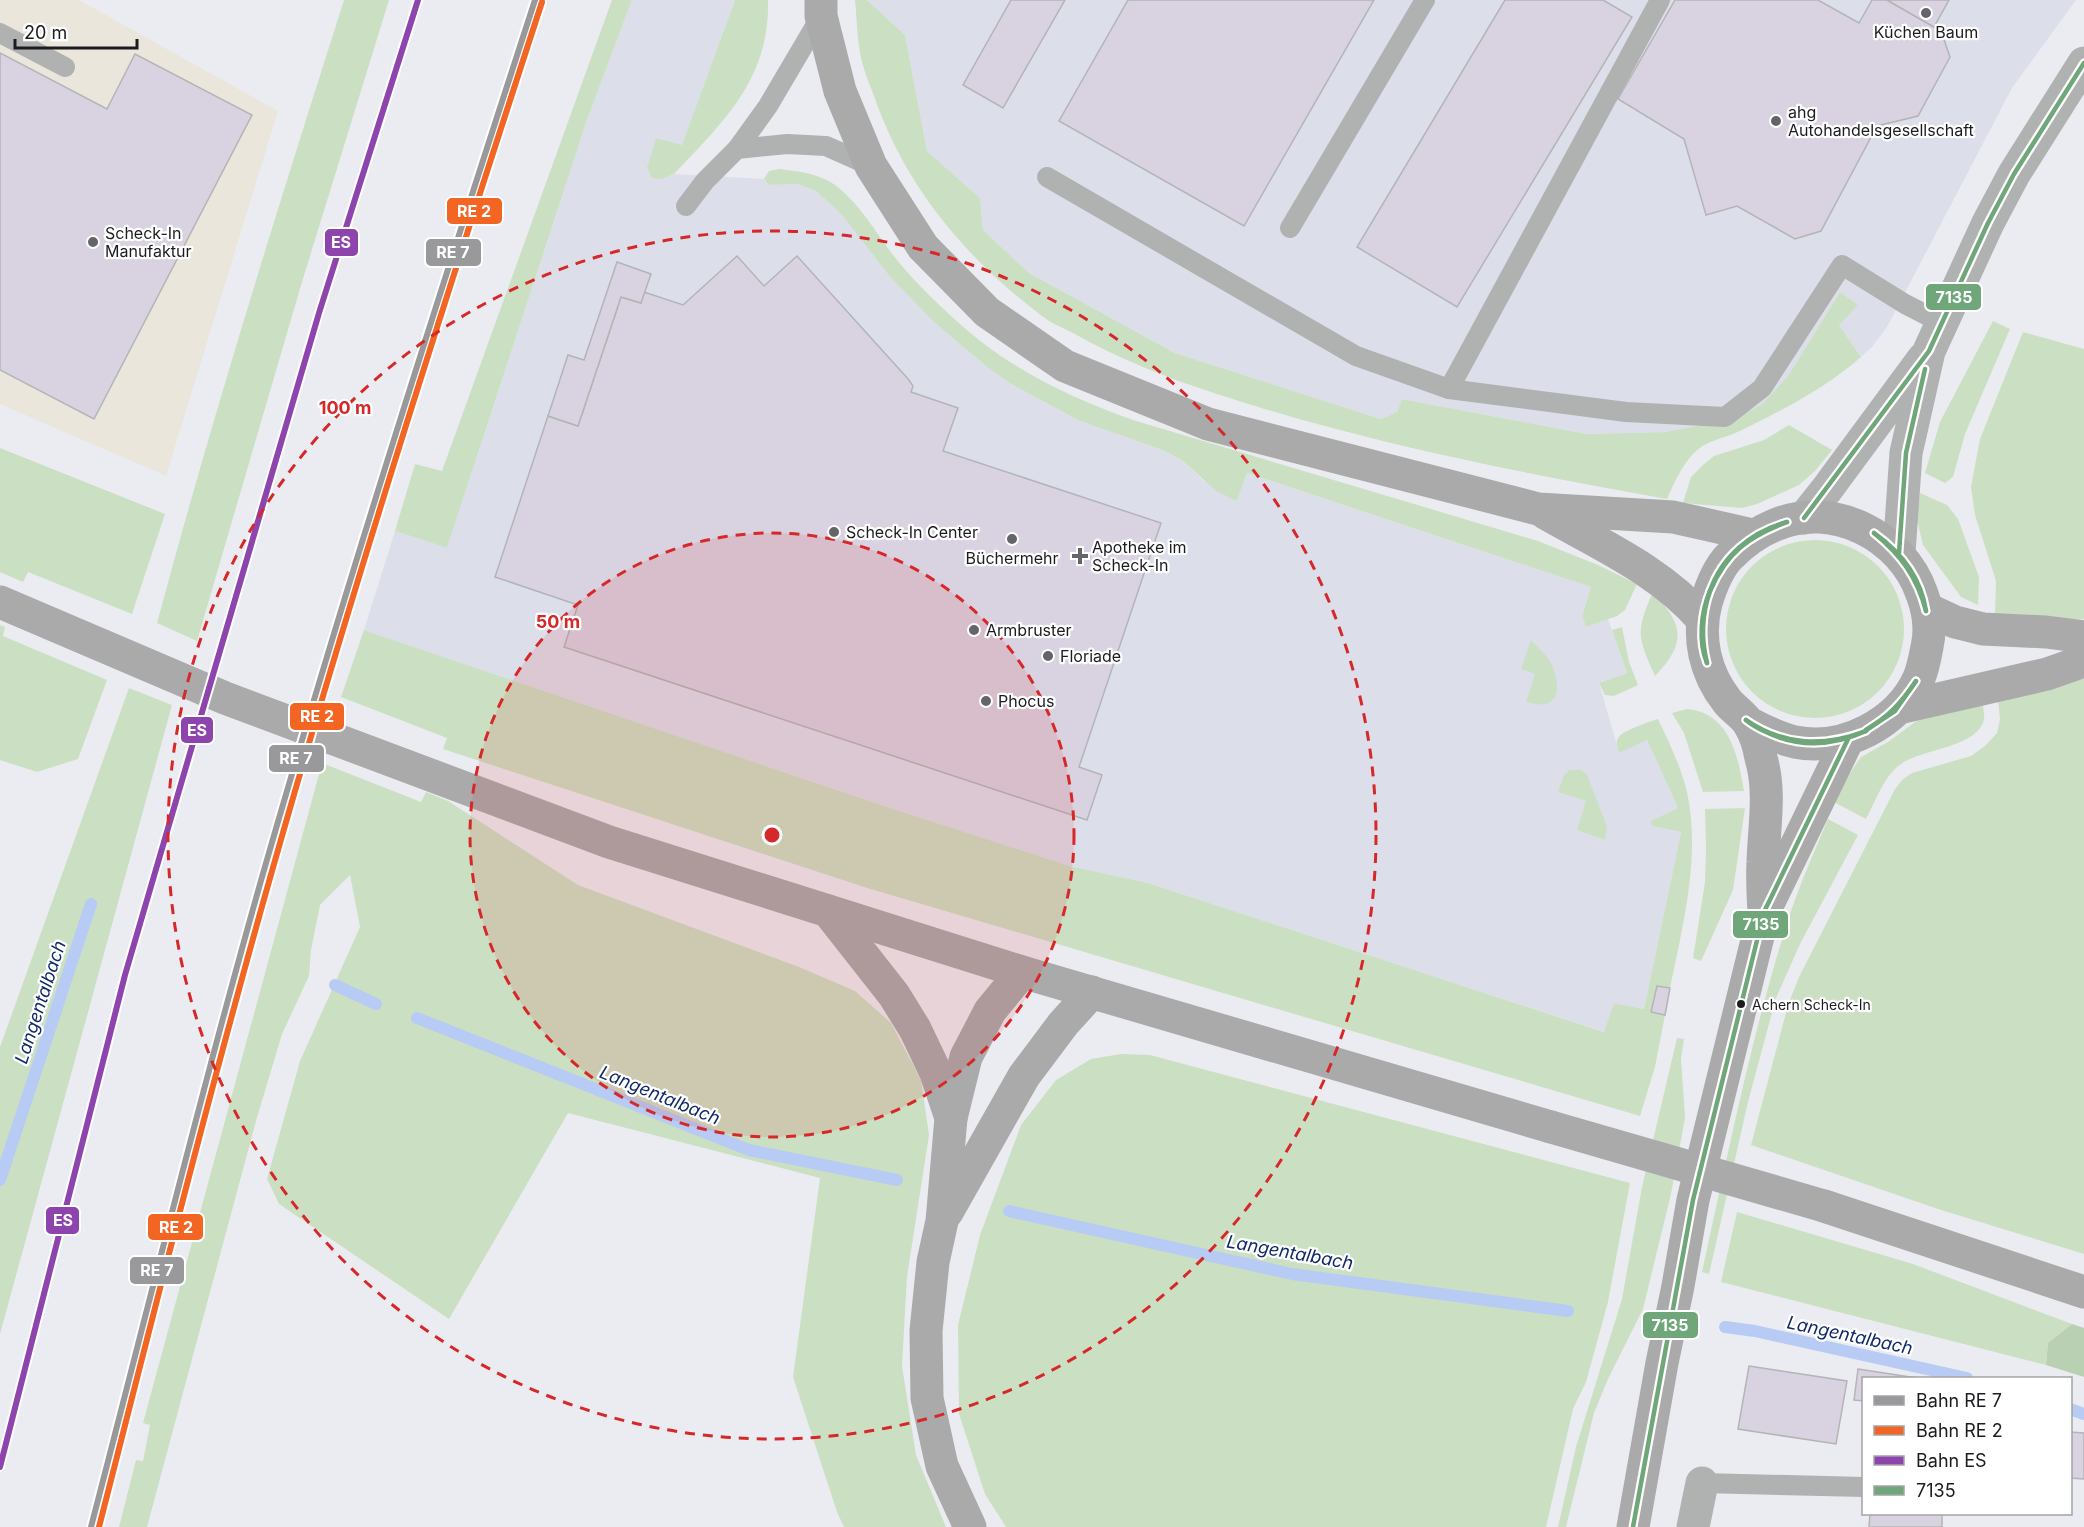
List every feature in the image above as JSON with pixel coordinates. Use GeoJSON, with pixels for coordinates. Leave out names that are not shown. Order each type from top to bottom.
{"type":"FeatureCollection","features":[{"type":"Feature","properties":{"kind":"main road"},"geometry":{"type":"LineString","coordinates":[[821,8],[840,91],[871,166],[924,247],[987,312],[1065,366],[1208,424],[1538,509],[1673,517],[1753,536]]}},
{"type":"Feature","properties":{"kind":"main road"},"geometry":{"type":"LineString","coordinates":[[1538,509],[1652,575],[1685,599],[1702,619]]}},
{"type":"Feature","properties":{"kind":"main road"},"geometry":{"type":"LineString","coordinates":[[1804,518],[1839,519],[1872,531],[1899,553],[1917,579],[1927,609],[1928,644],[1919,678],[1899,708],[1875,727],[1848,739],[1823,744],[1796,742],[1772,735],[1749,723],[1728,702],[1712,677],[1703,649],[1702,619],[1711,587],[1728,558],[1753,536],[1777,524],[1804,518]]}},
{"type":"Feature","properties":{"kind":"main road"},"geometry":{"type":"LineString","coordinates":[[7,605],[225,698],[609,842],[1022,972],[1824,1206],[2084,1292]]}},
{"type":"Feature","properties":{"kind":"main road"},"geometry":{"type":"LineString","coordinates":[[1927,609],[1955,622],[1983,629],[2046,632],[2084,637]]}},
{"type":"Feature","properties":{"kind":"main road"},"geometry":{"type":"LineString","coordinates":[[1899,708],[2047,674],[2084,661]]}},
{"type":"Feature","properties":{"kind":"main road"},"geometry":{"type":"LineString","coordinates":[[1749,723],[1762,760],[1766,798],[1763,863],[1764,912]]}},
{"type":"Feature","properties":{"kind":"main road"},"geometry":{"type":"LineString","coordinates":[[1633,1527],[1692,1200],[1764,912],[1848,739]]}},
{"type":"Feature","properties":{"kind":"main road"},"geometry":{"type":"LineString","coordinates":[[828,911],[894,995],[915,1029],[936,1073],[951,1118]]}},
{"type":"Feature","properties":{"kind":"main road"},"geometry":{"type":"LineString","coordinates":[[970,1527],[942,1466],[927,1398],[926,1331],[933,1262],[942,1221],[951,1118],[966,1058],[990,1011],[1022,972]]}},
{"type":"Feature","properties":{"kind":"main road"},"geometry":{"type":"LineString","coordinates":[[942,1221],[1024,1076],[1063,1024],[1092,992]]}},
{"type":"Feature","properties":{"kind":"street"},"geometry":{"type":"LineString","coordinates":[[1804,518],[1840,472],[1935,337],[1988,223],[2014,174],[2084,63]]}},
{"type":"Feature","properties":{"kind":"street"},"geometry":{"type":"LineString","coordinates":[[1899,553],[1906,453],[1935,337]]}},
{"type":"Feature","properties":{"kind":"street"},"geometry":{"type":"LineString","coordinates":[[1694,1527],[1702,1483]]}},
{"type":"Feature","properties":{"kind":"lane"},"geometry":{"type":"LineString","coordinates":[[1290,228],[1425,0]]}},
{"type":"Feature","properties":{"kind":"lane"},"geometry":{"type":"LineString","coordinates":[[1449,389],[1660,0]]}},
{"type":"Feature","properties":{"kind":"lane"},"geometry":{"type":"LineString","coordinates":[[687,206],[705,181],[737,149],[768,106],[821,8]]}},
{"type":"Feature","properties":{"kind":"lane"},"geometry":{"type":"LineString","coordinates":[[0,33],[65,67]]}},
{"type":"Feature","properties":{"kind":"lane"},"geometry":{"type":"LineString","coordinates":[[737,149],[787,144],[826,146],[871,166]]}},
{"type":"Feature","properties":{"kind":"lane"},"geometry":{"type":"LineString","coordinates":[[1047,177],[1356,356],[1449,389],[1626,412],[1725,417],[1762,388],[1842,265],[1905,304],[1935,337]]}},
{"type":"Feature","properties":{"kind":"lane"},"geometry":{"type":"LineString","coordinates":[[1702,1483],[1862,1487]]}},
{"type":"Feature","properties":{"kind":"shaded area","name":"Scheck-In Manufaktur"},"geometry":{"type":"Polygon","coordinates":[[[0,0],[79,0],[278,111],[166,476],[0,404],[0,0]]]}},
{"type":"Feature","properties":{"kind":"shaded area"},"geometry":{"type":"Polygon","coordinates":[[[632,0],[735,0],[682,146],[657,138],[662,179],[674,174],[764,179],[769,185],[797,184],[816,191],[842,215],[890,277],[935,323],[987,367],[1011,384],[1080,421],[1165,451],[1183,461],[1204,481],[1237,501],[1247,473],[1591,587],[1582,616],[1586,627],[1608,619],[1627,673],[1599,683],[1619,752],[1647,740],[1678,808],[1652,826],[1681,832],[1644,1009],[1614,1003],[1605,1032],[1148,883],[1070,866],[884,806],[364,630],[395,531],[447,548],[587,120],[632,0]]]}},
{"type":"Feature","properties":{"kind":"shaded area"},"geometry":{"type":"Polygon","coordinates":[[[867,0],[2076,0],[2012,88],[1887,327],[1861,357],[1839,325],[1840,292],[1788,376],[1762,404],[1734,419],[1665,432],[1587,434],[1402,399],[1397,412],[1381,419],[1175,353],[1029,273],[983,230],[980,198],[927,151],[905,35],[867,0]]]}},
{"type":"Feature","properties":{"kind":"green space"},"geometry":{"type":"Polygon","coordinates":[[[344,0],[389,0],[302,282],[197,641],[157,623],[223,389],[344,0]]]}},
{"type":"Feature","properties":{"kind":"green space"},"geometry":{"type":"Polygon","coordinates":[[[612,0],[632,0],[587,120],[447,548],[395,531],[415,464],[442,471],[612,0]]]}},
{"type":"Feature","properties":{"kind":"green space"},"geometry":{"type":"Polygon","coordinates":[[[735,0],[768,0],[767,28],[752,76],[726,116],[674,174],[662,179],[652,178],[647,168],[656,138],[682,145],[735,0]]]}},
{"type":"Feature","properties":{"kind":"green space"},"geometry":{"type":"Polygon","coordinates":[[[855,0],[867,0],[905,35],[927,151],[980,198],[983,230],[1029,273],[1175,353],[1381,419],[1397,412],[1402,399],[1587,434],[1665,432],[1734,419],[1762,404],[1788,376],[1840,292],[1858,305],[1839,325],[1861,357],[1820,388],[1790,405],[1738,432],[1700,448],[1682,468],[1667,499],[1496,467],[1383,441],[1272,411],[1180,381],[1126,360],[1049,321],[1014,294],[964,245],[921,190],[887,129],[862,62],[855,0]]]}},
{"type":"Feature","properties":{"kind":"green space"},"geometry":{"type":"Polygon","coordinates":[[[779,169],[819,177],[842,190],[905,270],[940,306],[986,346],[1046,383],[1133,420],[1538,541],[1598,565],[1637,584],[1625,610],[1617,616],[1586,627],[1582,616],[1591,587],[1247,473],[1237,501],[1216,491],[1183,461],[1165,451],[1080,421],[1011,384],[935,323],[890,277],[842,215],[816,191],[797,184],[769,185],[764,179],[769,171],[779,169]]]}},
{"type":"Feature","properties":{"kind":"green space"},"geometry":{"type":"Polygon","coordinates":[[[1993,321],[2010,329],[1965,434],[1953,477],[1945,483],[1925,473],[1940,422],[1993,321]]]}},
{"type":"Feature","properties":{"kind":"green space"},"geometry":{"type":"Polygon","coordinates":[[[2023,332],[2084,349],[2084,619],[2045,621],[1995,616],[1996,581],[1975,515],[1971,487],[1980,439],[2023,332]]]}},
{"type":"Feature","properties":{"kind":"green space"},"geometry":{"type":"Polygon","coordinates":[[[1789,425],[1832,450],[1815,471],[1799,485],[1757,504],[1742,508],[1683,503],[1691,477],[1714,456],[1764,440],[1789,425]]]}},
{"type":"Feature","properties":{"kind":"green space"},"geometry":{"type":"Polygon","coordinates":[[[0,448],[165,514],[132,614],[28,572],[23,582],[0,572],[0,448]]]}},
{"type":"Feature","properties":{"kind":"green space"},"geometry":{"type":"Polygon","coordinates":[[[1920,493],[1947,505],[1958,519],[1979,577],[1978,605],[1961,597],[1923,545],[1917,520],[1920,493]]]}},
{"type":"Feature","properties":{"kind":"green space"},"geometry":{"type":"Polygon","coordinates":[[[1815,540],[1849,547],[1865,555],[1878,566],[1889,579],[1897,595],[1904,629],[1897,663],[1889,679],[1878,692],[1865,703],[1849,711],[1815,718],[1781,711],[1765,703],[1752,692],[1741,679],[1733,663],[1726,629],[1733,595],[1741,579],[1752,566],[1765,555],[1781,547],[1815,540]]]}},
{"type":"Feature","properties":{"kind":"green space"},"geometry":{"type":"Polygon","coordinates":[[[1653,592],[1671,614],[1678,634],[1673,654],[1655,676],[1641,635],[1643,617],[1653,592]]]}},
{"type":"Feature","properties":{"kind":"green space"},"geometry":{"type":"Polygon","coordinates":[[[0,625],[5,627],[3,636],[107,680],[78,759],[37,772],[0,760],[0,625]]]}},
{"type":"Feature","properties":{"kind":"green space"},"geometry":{"type":"Polygon","coordinates":[[[1622,627],[1629,662],[1638,685],[1614,696],[1605,695],[1599,683],[1627,673],[1612,630],[1622,627]]]}},
{"type":"Feature","properties":{"kind":"green space"},"geometry":{"type":"Polygon","coordinates":[[[364,630],[884,806],[1070,866],[1148,883],[1604,1032],[1614,1003],[1644,1009],[1681,832],[1652,826],[1651,821],[1678,808],[1647,740],[1619,753],[1617,746],[1618,738],[1625,732],[1658,719],[1678,764],[1687,792],[1691,816],[1691,866],[1685,915],[1670,988],[1657,986],[1651,1012],[1665,1015],[1655,1067],[1640,1116],[864,887],[443,749],[447,738],[341,697],[364,630]]]}},
{"type":"Feature","properties":{"kind":"green space"},"geometry":{"type":"Polygon","coordinates":[[[1531,640],[1548,658],[1556,681],[1554,698],[1544,704],[1526,702],[1535,674],[1521,669],[1531,640]]]}},
{"type":"Feature","properties":{"kind":"green space"},"geometry":{"type":"Polygon","coordinates":[[[2084,679],[2084,1254],[1941,1210],[1751,1145],[1788,1005],[1799,977],[1895,789],[1912,773],[1971,756],[1985,746],[1997,733],[2000,719],[1998,700],[2003,695],[2084,679]]]}},
{"type":"Feature","properties":{"kind":"green space"},"geometry":{"type":"Polygon","coordinates":[[[129,688],[172,705],[0,1334],[0,1047],[129,688]]]}},
{"type":"Feature","properties":{"kind":"green space"},"geometry":{"type":"Polygon","coordinates":[[[1983,705],[1984,719],[1979,729],[1971,736],[1897,767],[1883,784],[1866,819],[1834,802],[1861,757],[1888,742],[1915,722],[1941,710],[1983,705]]]}},
{"type":"Feature","properties":{"kind":"green space"},"geometry":{"type":"Polygon","coordinates":[[[1687,709],[1702,712],[1722,727],[1735,751],[1744,791],[1703,792],[1684,733],[1672,713],[1687,709]]]}},
{"type":"Feature","properties":{"kind":"green space"},"geometry":{"type":"Polygon","coordinates":[[[322,763],[421,802],[426,792],[448,801],[578,885],[799,967],[855,991],[891,1023],[921,1080],[929,1135],[907,1277],[902,1366],[916,1455],[946,1527],[844,1527],[837,1512],[793,1377],[820,1178],[568,1113],[449,1319],[279,1204],[267,1179],[300,1061],[360,927],[350,875],[320,905],[311,950],[309,976],[282,1034],[256,1121],[147,1527],[119,1527],[136,1460],[143,1461],[150,1425],[143,1423],[322,763]]]}},
{"type":"Feature","properties":{"kind":"green space"},"geometry":{"type":"Polygon","coordinates":[[[1570,770],[1581,770],[1587,775],[1607,826],[1605,840],[1577,830],[1586,801],[1558,792],[1564,775],[1570,770]]]}},
{"type":"Feature","properties":{"kind":"green space"},"geometry":{"type":"Polygon","coordinates":[[[1745,808],[1733,890],[1701,961],[1693,958],[1705,882],[1705,809],[1745,808]]]}},
{"type":"Feature","properties":{"kind":"green space"},"geometry":{"type":"Polygon","coordinates":[[[1828,819],[1858,835],[1800,944],[1776,998],[1748,1102],[1709,1274],[1702,1272],[1740,1100],[1772,972],[1789,916],[1828,819]]]}},
{"type":"Feature","properties":{"kind":"green space"},"geometry":{"type":"Polygon","coordinates":[[[1677,1038],[1684,1039],[1681,1058],[1685,1118],[1671,1194],[1643,1309],[1608,1379],[1594,1413],[1566,1527],[1558,1527],[1576,1447],[1622,1299],[1642,1187],[1677,1038]]]}},
{"type":"Feature","properties":{"kind":"green space"},"geometry":{"type":"Polygon","coordinates":[[[1121,1054],[1150,1055],[1630,1183],[1608,1302],[1586,1382],[1573,1409],[1546,1527],[1006,1527],[985,1494],[959,1414],[958,1325],[980,1235],[1021,1125],[1056,1080],[1091,1059],[1121,1054]]]}},
{"type":"Feature","properties":{"kind":"green space"},"geometry":{"type":"Polygon","coordinates":[[[1737,1212],[1913,1264],[2072,1324],[2048,1343],[2046,1365],[1721,1282],[1737,1212]]]}},
{"type":"Feature","properties":{"kind":"green space"},"geometry":{"type":"Polygon","coordinates":[[[2072,1324],[2084,1328],[2084,1377],[2046,1365],[2048,1343],[2072,1324]]]}},
{"type":"Feature","properties":{"kind":"building"},"geometry":{"type":"Polygon","coordinates":[[[1011,0],[1065,0],[1003,108],[963,85],[1011,0]]]}},
{"type":"Feature","properties":{"kind":"building"},"geometry":{"type":"Polygon","coordinates":[[[1128,0],[1374,0],[1244,226],[1059,121],[1128,0]]]}},
{"type":"Feature","properties":{"kind":"building"},"geometry":{"type":"Polygon","coordinates":[[[1505,0],[1603,0],[1632,17],[1457,307],[1357,247],[1505,0]]]}},
{"type":"Feature","properties":{"kind":"building","name":"ahg Autohandelsgesellschaft"},"geometry":{"type":"Polygon","coordinates":[[[1675,0],[1818,0],[1859,23],[1872,0],[1887,0],[1941,31],[1950,57],[1918,116],[1877,126],[1821,231],[1795,239],[1737,206],[1706,215],[1684,139],[1618,99],[1675,0]]]}},
{"type":"Feature","properties":{"kind":"building","name":"Küchen Baum"},"geometry":{"type":"Polygon","coordinates":[[[1887,0],[1949,0],[1934,27],[1887,0]]]}},
{"type":"Feature","properties":{"kind":"building","name":"Scheck-In Manufaktur"},"geometry":{"type":"Polygon","coordinates":[[[0,53],[107,109],[135,54],[252,115],[94,419],[0,370],[0,53]]]}},
{"type":"Feature","properties":{"kind":"building","name":"Scheck-In Center"},"geometry":{"type":"Polygon","coordinates":[[[737,256],[764,286],[797,256],[909,380],[913,386],[911,392],[958,408],[943,451],[1161,523],[1079,767],[1102,775],[1087,820],[564,647],[578,605],[495,577],[548,416],[578,426],[621,297],[641,303],[644,292],[683,305],[737,256]]]}},
{"type":"Feature","properties":{"kind":"building"},"geometry":{"type":"Polygon","coordinates":[[[617,262],[651,274],[641,303],[621,297],[578,426],[548,416],[568,355],[584,360],[617,262]]]}},
{"type":"Feature","properties":{"kind":"building"},"geometry":{"type":"Polygon","coordinates":[[[1657,986],[1670,988],[1665,1015],[1651,1012],[1657,986]]]}},
{"type":"Feature","properties":{"kind":"building"},"geometry":{"type":"Polygon","coordinates":[[[1749,1366],[1847,1381],[1836,1444],[1738,1429],[1749,1366]]]}},
{"type":"Feature","properties":{"kind":"building"},"geometry":{"type":"Polygon","coordinates":[[[1858,1369],[1910,1377],[1862,1377],[1862,1401],[1854,1400],[1858,1369]]]}},
{"type":"Feature","properties":{"kind":"building"},"geometry":{"type":"Polygon","coordinates":[[[2072,1432],[2084,1433],[2084,1479],[2072,1478],[2072,1432]]]}},
{"type":"Feature","properties":{"kind":"building"},"geometry":{"type":"Polygon","coordinates":[[[1870,1515],[1942,1515],[1942,1527],[1869,1527],[1870,1515]]]}},
{"type":"Feature","properties":{"kind":"waterway","name":"Langentalbach"},"geometry":{"type":"LineString","coordinates":[[0,1180],[91,904]]}},
{"type":"Feature","properties":{"kind":"waterway","name":"Langentalbach"},"geometry":{"type":"LineString","coordinates":[[335,985],[376,1004]]}},
{"type":"Feature","properties":{"kind":"waterway","name":"Langentalbach"},"geometry":{"type":"LineString","coordinates":[[417,1018],[749,1150],[897,1180]]}},
{"type":"Feature","properties":{"kind":"waterway","name":"Langentalbach"},"geometry":{"type":"LineString","coordinates":[[1009,1211],[1292,1274],[1568,1311]]}},
{"type":"Feature","properties":{"kind":"waterway","name":"Langentalbach"},"geometry":{"type":"LineString","coordinates":[[1725,1327],[1755,1331],[1962,1377]]}},
{"type":"Feature","properties":{"kind":"waterway","name":"Langentalbach"},"geometry":{"type":"LineString","coordinates":[[2072,1410],[2084,1414]]}},
{"type":"Feature","properties":{"kind":"transit line"},"geometry":{"type":"LineString","coordinates":[[91,1527],[197,1116],[264,870],[362,543],[535,0]]}},
{"type":"Feature","properties":{"kind":"transit line"},"geometry":{"type":"LineString","coordinates":[[99,1527],[205,1117],[304,762],[403,435],[542,2]]}},
{"type":"Feature","properties":{"kind":"transit line","name":"7135"},"geometry":{"type":"LineString","coordinates":[[1804,518],[1929,351],[1988,223],[2014,174],[2084,63]]}},
{"type":"Feature","properties":{"kind":"transit line","name":"7135"},"geometry":{"type":"LineString","coordinates":[[1899,553],[1906,453],[1925,369]]}},
{"type":"Feature","properties":{"kind":"transit line","name":"7135"},"geometry":{"type":"LineString","coordinates":[[1710,591],[1722,567],[1740,547],[1761,532],[1787,522]]}},
{"type":"Feature","properties":{"kind":"transit line","name":"7135"},"geometry":{"type":"LineString","coordinates":[[1710,591],[1724,566],[1740,548],[1750,540],[1787,522]]}},
{"type":"Feature","properties":{"kind":"transit line","name":"7135"},"geometry":{"type":"LineString","coordinates":[[1874,533],[1884,540],[1908,567],[1920,588],[1926,611]]}},
{"type":"Feature","properties":{"kind":"transit line","name":"7135"},"geometry":{"type":"LineString","coordinates":[[1874,533],[1907,568],[1918,588],[1926,611]]}},
{"type":"Feature","properties":{"kind":"transit line","name":"7135"},"geometry":{"type":"LineString","coordinates":[[1707,663],[1702,646],[1702,627],[1704,608],[1710,591]]}},
{"type":"Feature","properties":{"kind":"transit line","name":"7135"},"geometry":{"type":"LineString","coordinates":[[1707,663],[1703,627],[1710,591]]}},
{"type":"Feature","properties":{"kind":"transit line","name":"7135"},"geometry":{"type":"LineString","coordinates":[[1866,730],[1894,708],[1916,681]]}},
{"type":"Feature","properties":{"kind":"transit line","name":"7135"},"geometry":{"type":"LineString","coordinates":[[1866,730],[1895,711],[1916,681]]}},
{"type":"Feature","properties":{"kind":"transit line","name":"7135"},"geometry":{"type":"LineString","coordinates":[[1746,720],[1775,735],[1804,741],[1835,740],[1866,731]]}},
{"type":"Feature","properties":{"kind":"transit line","name":"7135"},"geometry":{"type":"LineString","coordinates":[[1746,720],[1778,737],[1803,743],[1841,740],[1866,731]]}},
{"type":"Feature","properties":{"kind":"transit line","name":"7135"},"geometry":{"type":"LineString","coordinates":[[1633,1527],[1693,1200],[1764,912],[1848,739]]}},
{"type":"Feature","properties":{"kind":"rail line","name":"ES"},"geometry":{"type":"LineString","coordinates":[[0,1467],[125,975],[319,313],[418,0]]}},
{"type":"Feature","properties":{"kind":"place","name":"Küchen Baum"},"geometry":{"type":"Point","coordinates":[1926,13]}},
{"type":"Feature","properties":{"kind":"place","name":"ahg Autohandelsgesellschaft"},"geometry":{"type":"Point","coordinates":[1776,121]}},
{"type":"Feature","properties":{"kind":"place","name":"Scheck-In Manufaktur"},"geometry":{"type":"Point","coordinates":[93,242]}},
{"type":"Feature","properties":{"kind":"place","name":"Scheck-In Center"},"geometry":{"type":"Point","coordinates":[834,532]}},
{"type":"Feature","properties":{"kind":"place","name":"Büchermehr"},"geometry":{"type":"Point","coordinates":[1012,539]}},
{"type":"Feature","properties":{"kind":"place","name":"Apotheke im Scheck-In"},"geometry":{"type":"Point","coordinates":[1080,556]}},
{"type":"Feature","properties":{"kind":"place","name":"Armbruster"},"geometry":{"type":"Point","coordinates":[974,630]}},
{"type":"Feature","properties":{"kind":"place","name":"Floriade"},"geometry":{"type":"Point","coordinates":[1048,656]}},
{"type":"Feature","properties":{"kind":"place","name":"Phocus"},"geometry":{"type":"Point","coordinates":[986,701]}},
{"type":"Feature","properties":{"kind":"place","name":"Achern Scheck-In"},"geometry":{"type":"Point","coordinates":[1741,1004]}}]}
